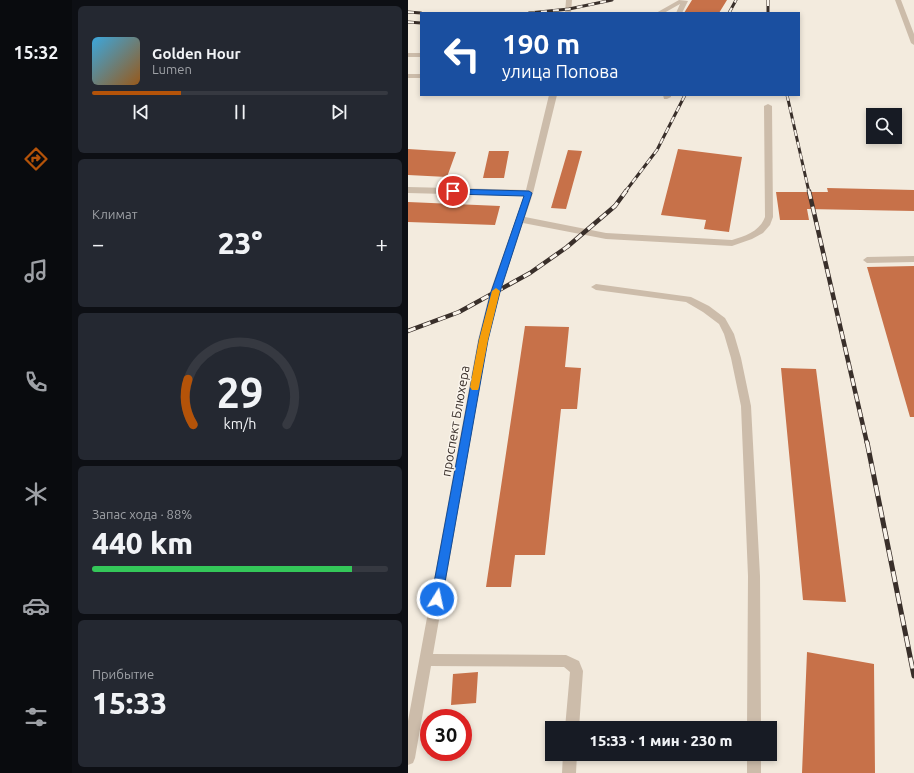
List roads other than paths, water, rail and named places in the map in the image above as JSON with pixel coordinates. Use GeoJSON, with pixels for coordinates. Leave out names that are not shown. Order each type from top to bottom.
{"type":"FeatureCollection","features":[{"type":"Feature","properties":{"kind":"street"},"geometry":{"type":"LineString","coordinates":[[568,12],[569,0]]}},
{"type":"Feature","properties":{"kind":"street"},"geometry":{"type":"LineString","coordinates":[[898,0],[914,43]]}},
{"type":"Feature","properties":{"kind":"street"},"geometry":{"type":"LineString","coordinates":[[661,12],[682,1],[685,1],[679,12]]}},
{"type":"Feature","properties":{"kind":"street"},"geometry":{"type":"LineString","coordinates":[[408,56],[420,55]]}},
{"type":"Feature","properties":{"kind":"street"},"geometry":{"type":"LineString","coordinates":[[408,76],[420,76]]}},
{"type":"Feature","properties":{"kind":"street","name":"проспект Блюхера"},"geometry":{"type":"LineString","coordinates":[[408,758],[484,340],[496,292],[529,193],[554,96]]}},
{"type":"Feature","properties":{"kind":"street"},"geometry":{"type":"LineString","coordinates":[[520,219],[612,236],[732,243],[744,240],[757,233],[768,224],[770,217],[768,106]]}},
{"type":"Feature","properties":{"kind":"street"},"geometry":{"type":"LineString","coordinates":[[408,190],[529,193]]}},
{"type":"Feature","properties":{"kind":"street"},"geometry":{"type":"LineString","coordinates":[[867,260],[914,259]]}},
{"type":"Feature","properties":{"kind":"street"},"geometry":{"type":"LineString","coordinates":[[596,287],[688,299],[706,309],[722,321],[728,334],[736,358],[746,406],[754,576],[754,721]]}},
{"type":"Feature","properties":{"kind":"street"},"geometry":{"type":"LineString","coordinates":[[426,660],[566,661],[574,666],[577,671],[573,721]]}},
{"type":"Feature","properties":{"kind":"street"},"geometry":{"type":"LineString","coordinates":[[569,773],[570,761]]}},
{"type":"Feature","properties":{"kind":"street"},"geometry":{"type":"LineString","coordinates":[[754,761],[754,773]]}},
{"type":"Feature","properties":{"kind":"railway"},"geometry":{"type":"LineString","coordinates":[[539,12],[569,9],[612,0]]}},
{"type":"Feature","properties":{"kind":"railway"},"geometry":{"type":"LineString","coordinates":[[730,12],[736,0]]}},
{"type":"Feature","properties":{"kind":"railway"},"geometry":{"type":"LineString","coordinates":[[768,0],[768,12]]}},
{"type":"Feature","properties":{"kind":"railway"},"geometry":{"type":"LineString","coordinates":[[408,12],[420,13]]}},
{"type":"Feature","properties":{"kind":"railway"},"geometry":{"type":"LineString","coordinates":[[408,22],[420,23]]}},
{"type":"Feature","properties":{"kind":"railway"},"geometry":{"type":"LineString","coordinates":[[625,192],[657,150],[684,96]]}},
{"type":"Feature","properties":{"kind":"railway"},"geometry":{"type":"LineString","coordinates":[[787,96],[809,192]]}},
{"type":"Feature","properties":{"kind":"railway"},"geometry":{"type":"LineString","coordinates":[[408,331],[459,312],[530,273],[567,247],[615,206],[626,191]]}},
{"type":"Feature","properties":{"kind":"railway"},"geometry":{"type":"LineString","coordinates":[[809,191],[867,443]]}},
{"type":"Feature","properties":{"kind":"railway"},"geometry":{"type":"LineString","coordinates":[[867,442],[914,676]]}}]}
